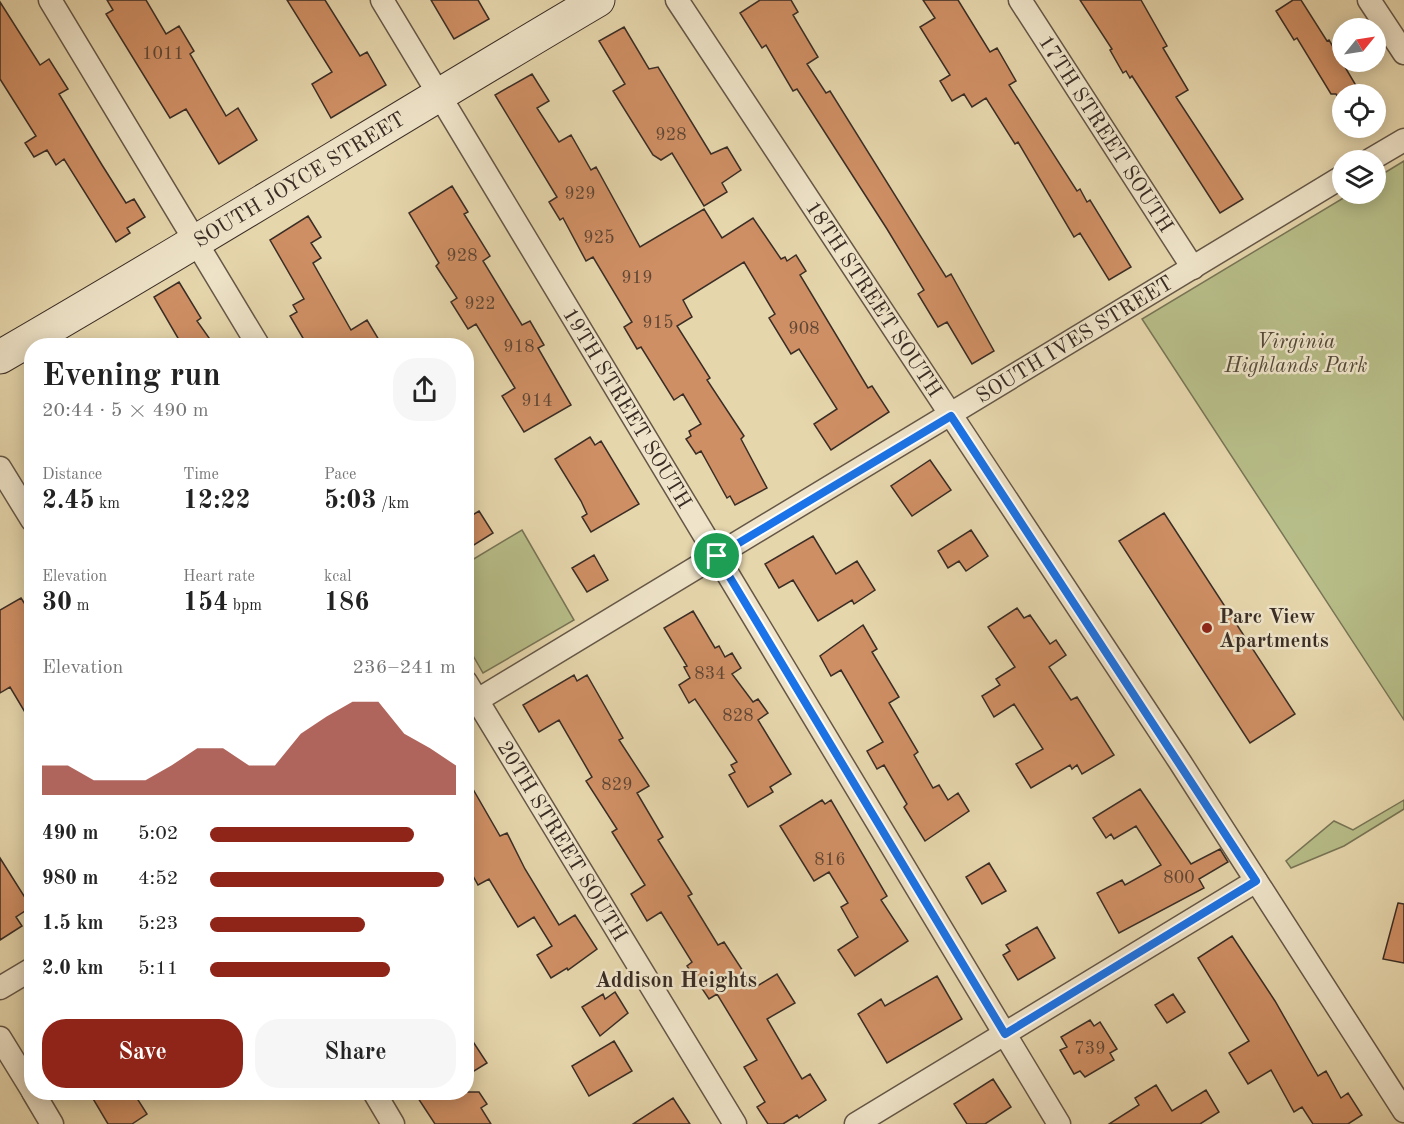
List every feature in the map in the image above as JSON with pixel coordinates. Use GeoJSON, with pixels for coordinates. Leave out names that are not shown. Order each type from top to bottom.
{"type":"FeatureCollection","features":[{"type":"Feature","properties":{"kind":"street"},"geometry":{"type":"LineString","coordinates":[[50,0],[254,338]]}},
{"type":"Feature","properties":{"kind":"street","name":"19TH STREET SOUTH"},"geometry":{"type":"LineString","coordinates":[[382,0],[1059,1124]]}},
{"type":"Feature","properties":{"kind":"street","name":"SOUTH JOYCE STREET"},"geometry":{"type":"LineString","coordinates":[[33,338],[195,244],[438,94],[598,0]]}},
{"type":"Feature","properties":{"kind":"street","name":"18TH STREET SOUTH"},"geometry":{"type":"LineString","coordinates":[[677,0],[1256,881],[1404,1111]]}},
{"type":"Feature","properties":{"kind":"street","name":"17TH STREET SOUTH"},"geometry":{"type":"LineString","coordinates":[[1020,0],[1193,268]]}},
{"type":"Feature","properties":{"kind":"street"},"geometry":{"type":"LineString","coordinates":[[1370,0],[1404,53]]}},
{"type":"Feature","properties":{"kind":"street"},"geometry":{"type":"LineString","coordinates":[[1386,151],[1404,140]]}},
{"type":"Feature","properties":{"kind":"street","name":"SOUTH IVES STREET"},"geometry":{"type":"LineString","coordinates":[[474,694],[717,556],[1332,183]]}},
{"type":"Feature","properties":{"kind":"street","name":"SOUTH JOYCE STREET"},"geometry":{"type":"LineString","coordinates":[[0,357],[24,343]]}},
{"type":"Feature","properties":{"kind":"street"},"geometry":{"type":"LineString","coordinates":[[0,468],[24,507]]}},
{"type":"Feature","properties":{"kind":"street","name":"20TH STREET SOUTH"},"geometry":{"type":"LineString","coordinates":[[474,702],[735,1124]]}},
{"type":"Feature","properties":{"kind":"street"},"geometry":{"type":"LineString","coordinates":[[856,1124],[1256,881]]}},
{"type":"Feature","properties":{"kind":"street"},"geometry":{"type":"LineString","coordinates":[[0,988],[24,974]]}},
{"type":"Feature","properties":{"kind":"street"},"geometry":{"type":"LineString","coordinates":[[0,1038],[24,1078]]}},
{"type":"Feature","properties":{"kind":"street"},"geometry":{"type":"LineString","coordinates":[[37,1100],[52,1124]]}},
{"type":"Feature","properties":{"kind":"street"},"geometry":{"type":"LineString","coordinates":[[379,1100],[393,1124]]}},
{"type":"Feature","properties":{"kind":"green space","name":"Virginia Highlands Park"},"geometry":{"type":"Polygon","coordinates":[[[1404,161],[1404,720],[1142,319],[1333,204],[1386,204],[1386,172],[1404,161]]]}},
{"type":"Feature","properties":{"kind":"green space"},"geometry":{"type":"Polygon","coordinates":[[[522,530],[574,620],[483,673],[474,657],[474,559],[522,530]]]}},
{"type":"Feature","properties":{"kind":"green space"},"geometry":{"type":"Polygon","coordinates":[[[1404,800],[1404,809],[1344,846],[1291,868],[1286,861],[1334,821],[1353,830],[1404,800]]]}},
{"type":"Feature","properties":{"kind":"building"},"geometry":{"type":"Polygon","coordinates":[[[107,0],[146,0],[166,34],[179,26],[194,51],[190,54],[226,116],[238,108],[257,140],[219,164],[186,109],[170,118],[106,14],[113,10],[107,0]]]}},
{"type":"Feature","properties":{"kind":"building"},"geometry":{"type":"Polygon","coordinates":[[[287,0],[325,0],[360,56],[367,52],[386,85],[331,118],[312,84],[332,72],[287,0]]]}},
{"type":"Feature","properties":{"kind":"building"},"geometry":{"type":"Polygon","coordinates":[[[431,0],[478,0],[489,19],[454,39],[431,0]]]}},
{"type":"Feature","properties":{"kind":"building"},"geometry":{"type":"Polygon","coordinates":[[[760,0],[791,0],[798,12],[793,15],[818,57],[807,64],[826,93],[830,91],[946,277],[951,274],[994,351],[972,364],[947,322],[938,327],[918,294],[924,290],[887,229],[797,89],[793,91],[766,45],[762,48],[740,13],[760,0]]]}},
{"type":"Feature","properties":{"kind":"building"},"geometry":{"type":"Polygon","coordinates":[[[923,0],[958,0],[990,52],[997,48],[1016,81],[1009,85],[1077,191],[1080,189],[1087,202],[1090,200],[1131,267],[1109,280],[1080,233],[1074,237],[1018,142],[1015,144],[986,98],[972,107],[964,94],[952,101],[940,81],[950,75],[920,27],[935,18],[923,0]]]}},
{"type":"Feature","properties":{"kind":"building"},"geometry":{"type":"Polygon","coordinates":[[[1080,0],[1141,0],[1167,46],[1163,48],[1188,90],[1176,97],[1243,199],[1220,213],[1132,76],[1130,78],[1126,71],[1123,73],[1110,50],[1112,49],[1080,0]]]}},
{"type":"Feature","properties":{"kind":"building"},"geometry":{"type":"Polygon","coordinates":[[[1293,0],[1301,0],[1327,41],[1329,40],[1332,45],[1332,72],[1348,72],[1355,84],[1332,84],[1331,94],[1297,38],[1294,40],[1276,11],[1293,0]]]}},
{"type":"Feature","properties":{"kind":"building"},"geometry":{"type":"Polygon","coordinates":[[[0,2],[40,65],[49,59],[68,89],[59,94],[102,165],[126,203],[134,199],[145,217],[127,228],[130,233],[116,242],[64,159],[56,165],[47,150],[34,157],[25,143],[36,136],[0,79],[0,2]]]}},
{"type":"Feature","properties":{"kind":"building"},"geometry":{"type":"Polygon","coordinates":[[[624,27],[649,69],[658,67],[711,154],[727,147],[741,170],[722,183],[727,192],[704,206],[672,153],[661,160],[653,155],[613,91],[625,84],[599,41],[624,27]]]}},
{"type":"Feature","properties":{"kind":"building"},"geometry":{"type":"Polygon","coordinates":[[[532,74],[549,101],[537,108],[559,142],[571,135],[591,170],[596,167],[640,247],[704,209],[722,238],[753,218],[781,259],[785,257],[787,261],[796,255],[806,271],[800,275],[868,388],[872,386],[889,412],[831,450],[814,424],[837,409],[799,349],[791,354],[769,318],[775,314],[744,262],[683,300],[692,317],[677,326],[710,378],[707,380],[744,436],[741,439],[767,488],[735,505],[730,496],[727,498],[701,451],[696,454],[686,439],[691,436],[689,431],[701,424],[683,394],[674,400],[641,347],[637,349],[624,327],[632,322],[593,257],[586,261],[563,218],[560,220],[549,202],[557,197],[495,95],[532,74]]]}},
{"type":"Feature","properties":{"kind":"building"},"geometry":{"type":"Polygon","coordinates":[[[452,186],[468,212],[464,214],[490,256],[483,261],[522,325],[530,321],[544,345],[538,348],[571,405],[524,432],[502,396],[515,388],[476,324],[468,329],[451,302],[457,298],[436,266],[439,263],[409,213],[452,186]]]}},
{"type":"Feature","properties":{"kind":"building"},"geometry":{"type":"Polygon","coordinates":[[[308,216],[321,237],[311,243],[321,258],[313,263],[351,330],[367,320],[378,338],[303,338],[290,316],[297,312],[293,305],[304,299],[270,240],[308,216]]]}},
{"type":"Feature","properties":{"kind":"building"},"geometry":{"type":"Polygon","coordinates":[[[179,282],[201,318],[197,321],[209,338],[178,338],[154,297],[179,282]]]}},
{"type":"Feature","properties":{"kind":"building"},"geometry":{"type":"Polygon","coordinates":[[[590,437],[595,445],[601,441],[639,504],[591,532],[582,517],[587,514],[581,501],[555,459],[590,437]]]}},
{"type":"Feature","properties":{"kind":"building"},"geometry":{"type":"Polygon","coordinates":[[[930,460],[951,490],[912,516],[891,486],[930,460]]]}},
{"type":"Feature","properties":{"kind":"building"},"geometry":{"type":"Polygon","coordinates":[[[479,511],[493,533],[474,545],[474,514],[479,511]]]}},
{"type":"Feature","properties":{"kind":"building","name":"Parc View Apartments"},"geometry":{"type":"Polygon","coordinates":[[[1164,513],[1295,714],[1250,743],[1119,541],[1164,513]]]}},
{"type":"Feature","properties":{"kind":"building"},"geometry":{"type":"Polygon","coordinates":[[[971,530],[988,556],[966,571],[959,561],[948,568],[938,551],[971,530]]]}},
{"type":"Feature","properties":{"kind":"building"},"geometry":{"type":"Polygon","coordinates":[[[813,536],[836,574],[857,561],[875,590],[854,604],[852,600],[818,621],[793,580],[779,588],[765,564],[813,536]]]}},
{"type":"Feature","properties":{"kind":"building"},"geometry":{"type":"Polygon","coordinates":[[[594,555],[608,580],[587,592],[572,568],[594,555]]]}},
{"type":"Feature","properties":{"kind":"building"},"geometry":{"type":"Polygon","coordinates":[[[21,598],[24,603],[24,711],[10,687],[0,693],[0,610],[21,598]]]}},
{"type":"Feature","properties":{"kind":"building"},"geometry":{"type":"Polygon","coordinates":[[[1017,608],[1024,618],[1030,615],[1050,644],[1056,640],[1066,655],[1049,667],[1071,700],[1077,697],[1114,755],[1082,774],[1077,765],[1072,769],[1070,765],[1031,788],[1016,764],[1043,749],[1014,704],[994,717],[982,696],[1000,685],[996,679],[1015,667],[988,627],[1017,608]]]}},
{"type":"Feature","properties":{"kind":"building"},"geometry":{"type":"Polygon","coordinates":[[[693,611],[715,648],[719,646],[725,657],[732,653],[741,668],[732,674],[753,702],[758,699],[768,713],[758,720],[791,774],[770,787],[773,792],[748,807],[729,775],[735,772],[731,765],[737,762],[695,699],[689,703],[679,685],[690,678],[684,667],[687,666],[664,628],[693,611]]]}},
{"type":"Feature","properties":{"kind":"building"},"geometry":{"type":"Polygon","coordinates":[[[863,625],[877,649],[872,652],[899,697],[889,703],[918,752],[914,755],[933,788],[939,785],[948,800],[958,793],[969,811],[925,841],[904,807],[907,804],[884,765],[877,769],[867,751],[883,742],[841,670],[831,676],[820,656],[863,625]]]}},
{"type":"Feature","properties":{"kind":"building"},"geometry":{"type":"Polygon","coordinates":[[[574,675],[577,681],[587,675],[623,738],[619,740],[649,786],[637,793],[663,837],[658,840],[692,894],[688,896],[718,945],[724,942],[754,988],[777,974],[795,1003],[767,1019],[802,1079],[810,1074],[826,1100],[799,1118],[797,1115],[783,1124],[768,1124],[757,1107],[765,1102],[744,1067],[757,1060],[717,994],[709,999],[687,966],[692,962],[661,912],[647,921],[631,894],[645,885],[612,832],[617,829],[586,781],[592,777],[559,720],[539,732],[523,705],[574,675]]]}},
{"type":"Feature","properties":{"kind":"building"},"geometry":{"type":"Polygon","coordinates":[[[1140,789],[1191,864],[1220,849],[1228,862],[1199,879],[1204,888],[1119,933],[1097,893],[1122,880],[1125,885],[1161,865],[1136,826],[1114,839],[1111,834],[1106,838],[1093,818],[1140,789]]]}},
{"type":"Feature","properties":{"kind":"building"},"geometry":{"type":"Polygon","coordinates":[[[474,791],[500,836],[507,833],[525,869],[559,925],[575,915],[597,949],[568,970],[567,968],[551,978],[537,955],[552,946],[534,917],[518,927],[489,879],[478,885],[474,878],[474,791]]]}},
{"type":"Feature","properties":{"kind":"building"},"geometry":{"type":"Polygon","coordinates":[[[822,800],[825,804],[831,800],[887,896],[881,900],[908,941],[855,976],[838,950],[858,937],[841,907],[848,903],[829,872],[814,881],[780,826],[822,800]]]}},
{"type":"Feature","properties":{"kind":"building"},"geometry":{"type":"Polygon","coordinates":[[[0,858],[24,896],[24,912],[16,917],[22,926],[0,940],[0,858]]]}},
{"type":"Feature","properties":{"kind":"building"},"geometry":{"type":"Polygon","coordinates":[[[989,863],[1006,891],[982,904],[966,877],[989,863]]]}},
{"type":"Feature","properties":{"kind":"building"},"geometry":{"type":"Polygon","coordinates":[[[1398,903],[1404,904],[1404,963],[1383,959],[1398,903]]]}},
{"type":"Feature","properties":{"kind":"building"},"geometry":{"type":"Polygon","coordinates":[[[1037,927],[1055,958],[1018,980],[1003,955],[1010,951],[1006,945],[1037,927]]]}},
{"type":"Feature","properties":{"kind":"building"},"geometry":{"type":"Polygon","coordinates":[[[1232,936],[1275,1001],[1318,1076],[1326,1071],[1341,1098],[1348,1093],[1362,1115],[1348,1124],[1313,1124],[1302,1107],[1294,1112],[1271,1070],[1248,1084],[1229,1053],[1249,1041],[1198,958],[1232,936]]]}},
{"type":"Feature","properties":{"kind":"building"},"geometry":{"type":"Polygon","coordinates":[[[937,976],[962,1019],[887,1063],[858,1014],[881,999],[885,1006],[937,976]]]}},
{"type":"Feature","properties":{"kind":"building"},"geometry":{"type":"Polygon","coordinates":[[[615,992],[628,1013],[600,1036],[582,1007],[603,994],[605,999],[615,992]]]}},
{"type":"Feature","properties":{"kind":"building"},"geometry":{"type":"Polygon","coordinates":[[[1173,994],[1185,1012],[1167,1023],[1155,1005],[1173,994]]]}},
{"type":"Feature","properties":{"kind":"building"},"geometry":{"type":"Polygon","coordinates":[[[1090,1020],[1094,1026],[1100,1022],[1117,1049],[1110,1053],[1114,1060],[1085,1077],[1080,1071],[1074,1074],[1060,1050],[1067,1047],[1061,1037],[1090,1020]]]}},
{"type":"Feature","properties":{"kind":"building"},"geometry":{"type":"Polygon","coordinates":[[[614,1041],[632,1071],[589,1096],[572,1066],[614,1041]]]}},
{"type":"Feature","properties":{"kind":"building"},"geometry":{"type":"Polygon","coordinates":[[[474,1043],[487,1063],[474,1071],[474,1043]]]}},
{"type":"Feature","properties":{"kind":"building"},"geometry":{"type":"Polygon","coordinates":[[[993,1079],[1011,1107],[985,1124],[967,1124],[954,1104],[993,1079]]]}},
{"type":"Feature","properties":{"kind":"building"},"geometry":{"type":"Polygon","coordinates":[[[1156,1085],[1172,1111],[1206,1090],[1219,1112],[1200,1124],[1109,1124],[1139,1105],[1135,1098],[1156,1085]]]}},
{"type":"Feature","properties":{"kind":"building"},"geometry":{"type":"Polygon","coordinates":[[[474,1092],[479,1092],[487,1104],[481,1108],[491,1124],[435,1124],[419,1100],[474,1100],[474,1092]]]}},
{"type":"Feature","properties":{"kind":"building"},"geometry":{"type":"Polygon","coordinates":[[[673,1098],[690,1124],[633,1124],[673,1098]]]}},
{"type":"Feature","properties":{"kind":"building"},"geometry":{"type":"Polygon","coordinates":[[[94,1100],[138,1100],[147,1114],[132,1124],[108,1124],[94,1100]]]}},
{"type":"Feature","properties":{"kind":"place","name":"Parc View Apartments"},"geometry":{"type":"Point","coordinates":[1207,628]}},
{"type":"Feature","properties":{"kind":"district","name":"Addison Heights"},"geometry":{"type":"Point","coordinates":[676,979]}},
{"type":"Feature","properties":{"kind":"route"},"geometry":{"type":"LineString","coordinates":[[951,416],[1256,881],[1005,1034],[717,556],[951,416]]}}]}
